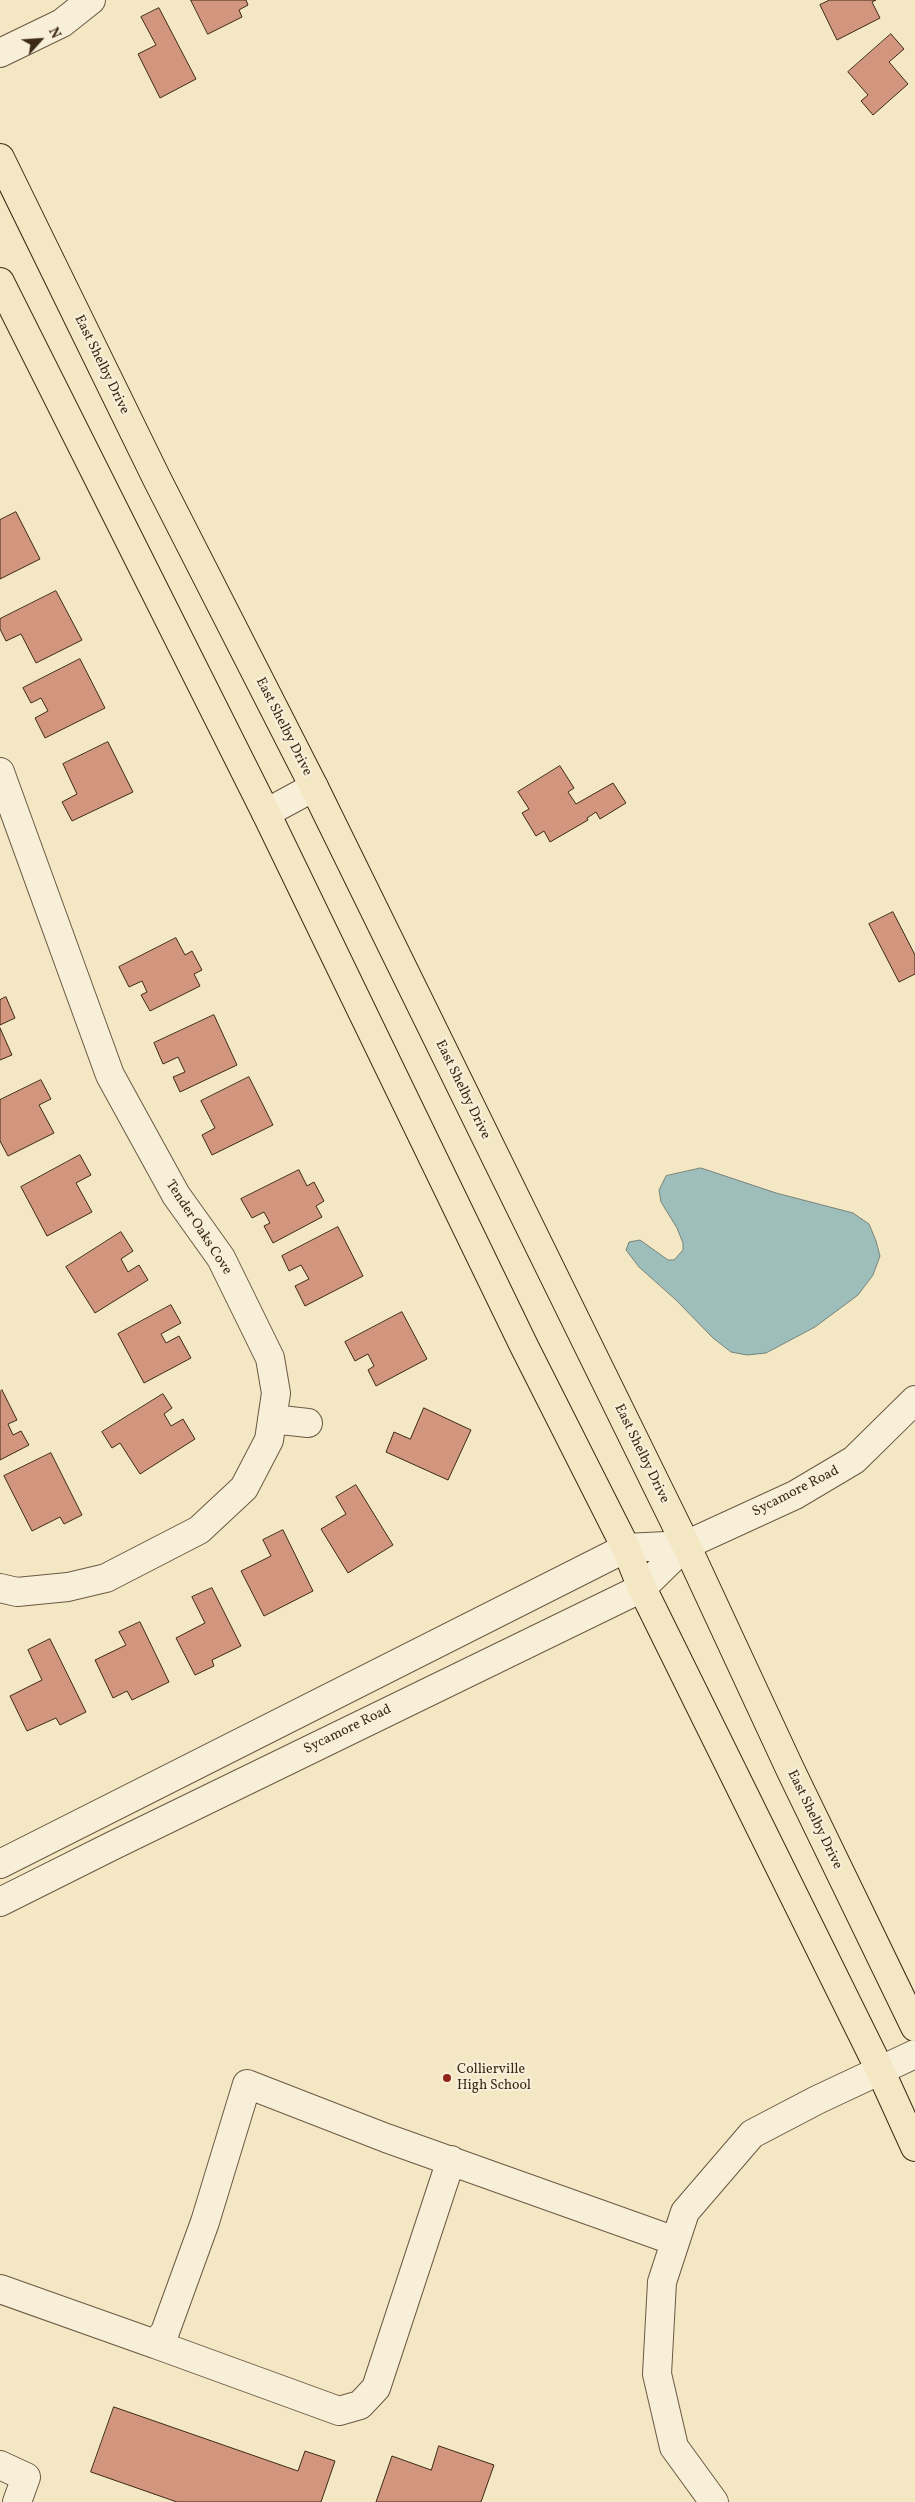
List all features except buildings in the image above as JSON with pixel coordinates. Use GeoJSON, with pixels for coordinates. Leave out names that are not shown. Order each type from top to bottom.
{"type":"FeatureCollection","features":[{"type":"Feature","properties":{"kind":"main road","name":"East Shelby Drive"},"geometry":{"type":"LineString","coordinates":[[0,158],[157,479],[314,787],[686,1545],[791,1771],[915,2027]]}},
{"type":"Feature","properties":{"kind":"main road"},"geometry":{"type":"LineString","coordinates":[[0,282],[266,813],[516,1328],[626,1548],[642,1588],[880,2070],[915,2147]]}},
{"type":"Feature","properties":{"kind":"street"},"geometry":{"type":"LineString","coordinates":[[0,53],[62,23],[91,0]]}},
{"type":"Feature","properties":{"kind":"street","name":"Tender Oaks Cove"},"geometry":{"type":"LineString","coordinates":[[0,772],[110,1075],[176,1195],[221,1258],[270,1358],[276,1393],[269,1440],[244,1488],[200,1530],[106,1578],[68,1587],[25,1591],[0,1588]]}},
{"type":"Feature","properties":{"kind":"street"},"geometry":{"type":"LineString","coordinates":[[266,813],[314,787]]}},
{"type":"Feature","properties":{"kind":"street","name":"Sycamore Road"},"geometry":{"type":"LineString","coordinates":[[0,1902],[147,1828],[642,1588],[686,1545],[825,1479],[854,1460],[915,1400]]}},
{"type":"Feature","properties":{"kind":"street"},"geometry":{"type":"LineString","coordinates":[[272,1420],[308,1423]]}},
{"type":"Feature","properties":{"kind":"street","name":"Sycamore Road"},"geometry":{"type":"LineString","coordinates":[[0,1864],[626,1548],[686,1545]]}},
{"type":"Feature","properties":{"kind":"street"},"geometry":{"type":"LineString","coordinates":[[714,2502],[674,2446],[657,2374],[662,2282],[685,2212],[752,2134],[915,2054]]}},
{"type":"Feature","properties":{"kind":"street"},"geometry":{"type":"LineString","coordinates":[[155,2344],[165,2332],[205,2222],[247,2084],[675,2241]]}},
{"type":"Feature","properties":{"kind":"street"},"geometry":{"type":"LineString","coordinates":[[0,2289],[338,2411],[360,2405],[376,2388],[450,2160]]}},
{"type":"Feature","properties":{"kind":"street"},"geometry":{"type":"LineString","coordinates":[[0,2465],[26,2477],[17,2502]]}},
{"type":"Feature","properties":{"kind":"water"},"geometry":{"type":"Polygon","coordinates":[[[701,1168],[776,1193],[853,1213],[869,1224],[876,1241],[880,1256],[873,1275],[858,1295],[815,1327],[766,1353],[747,1355],[731,1352],[713,1338],[676,1300],[639,1267],[626,1250],[629,1242],[640,1240],[668,1260],[674,1260],[683,1250],[683,1243],[677,1228],[661,1202],[659,1190],[666,1176],[701,1168]]]}},
{"type":"Feature","properties":{"kind":"place","name":"Collierville High School"},"geometry":{"type":"Point","coordinates":[447,2078]}}]}
